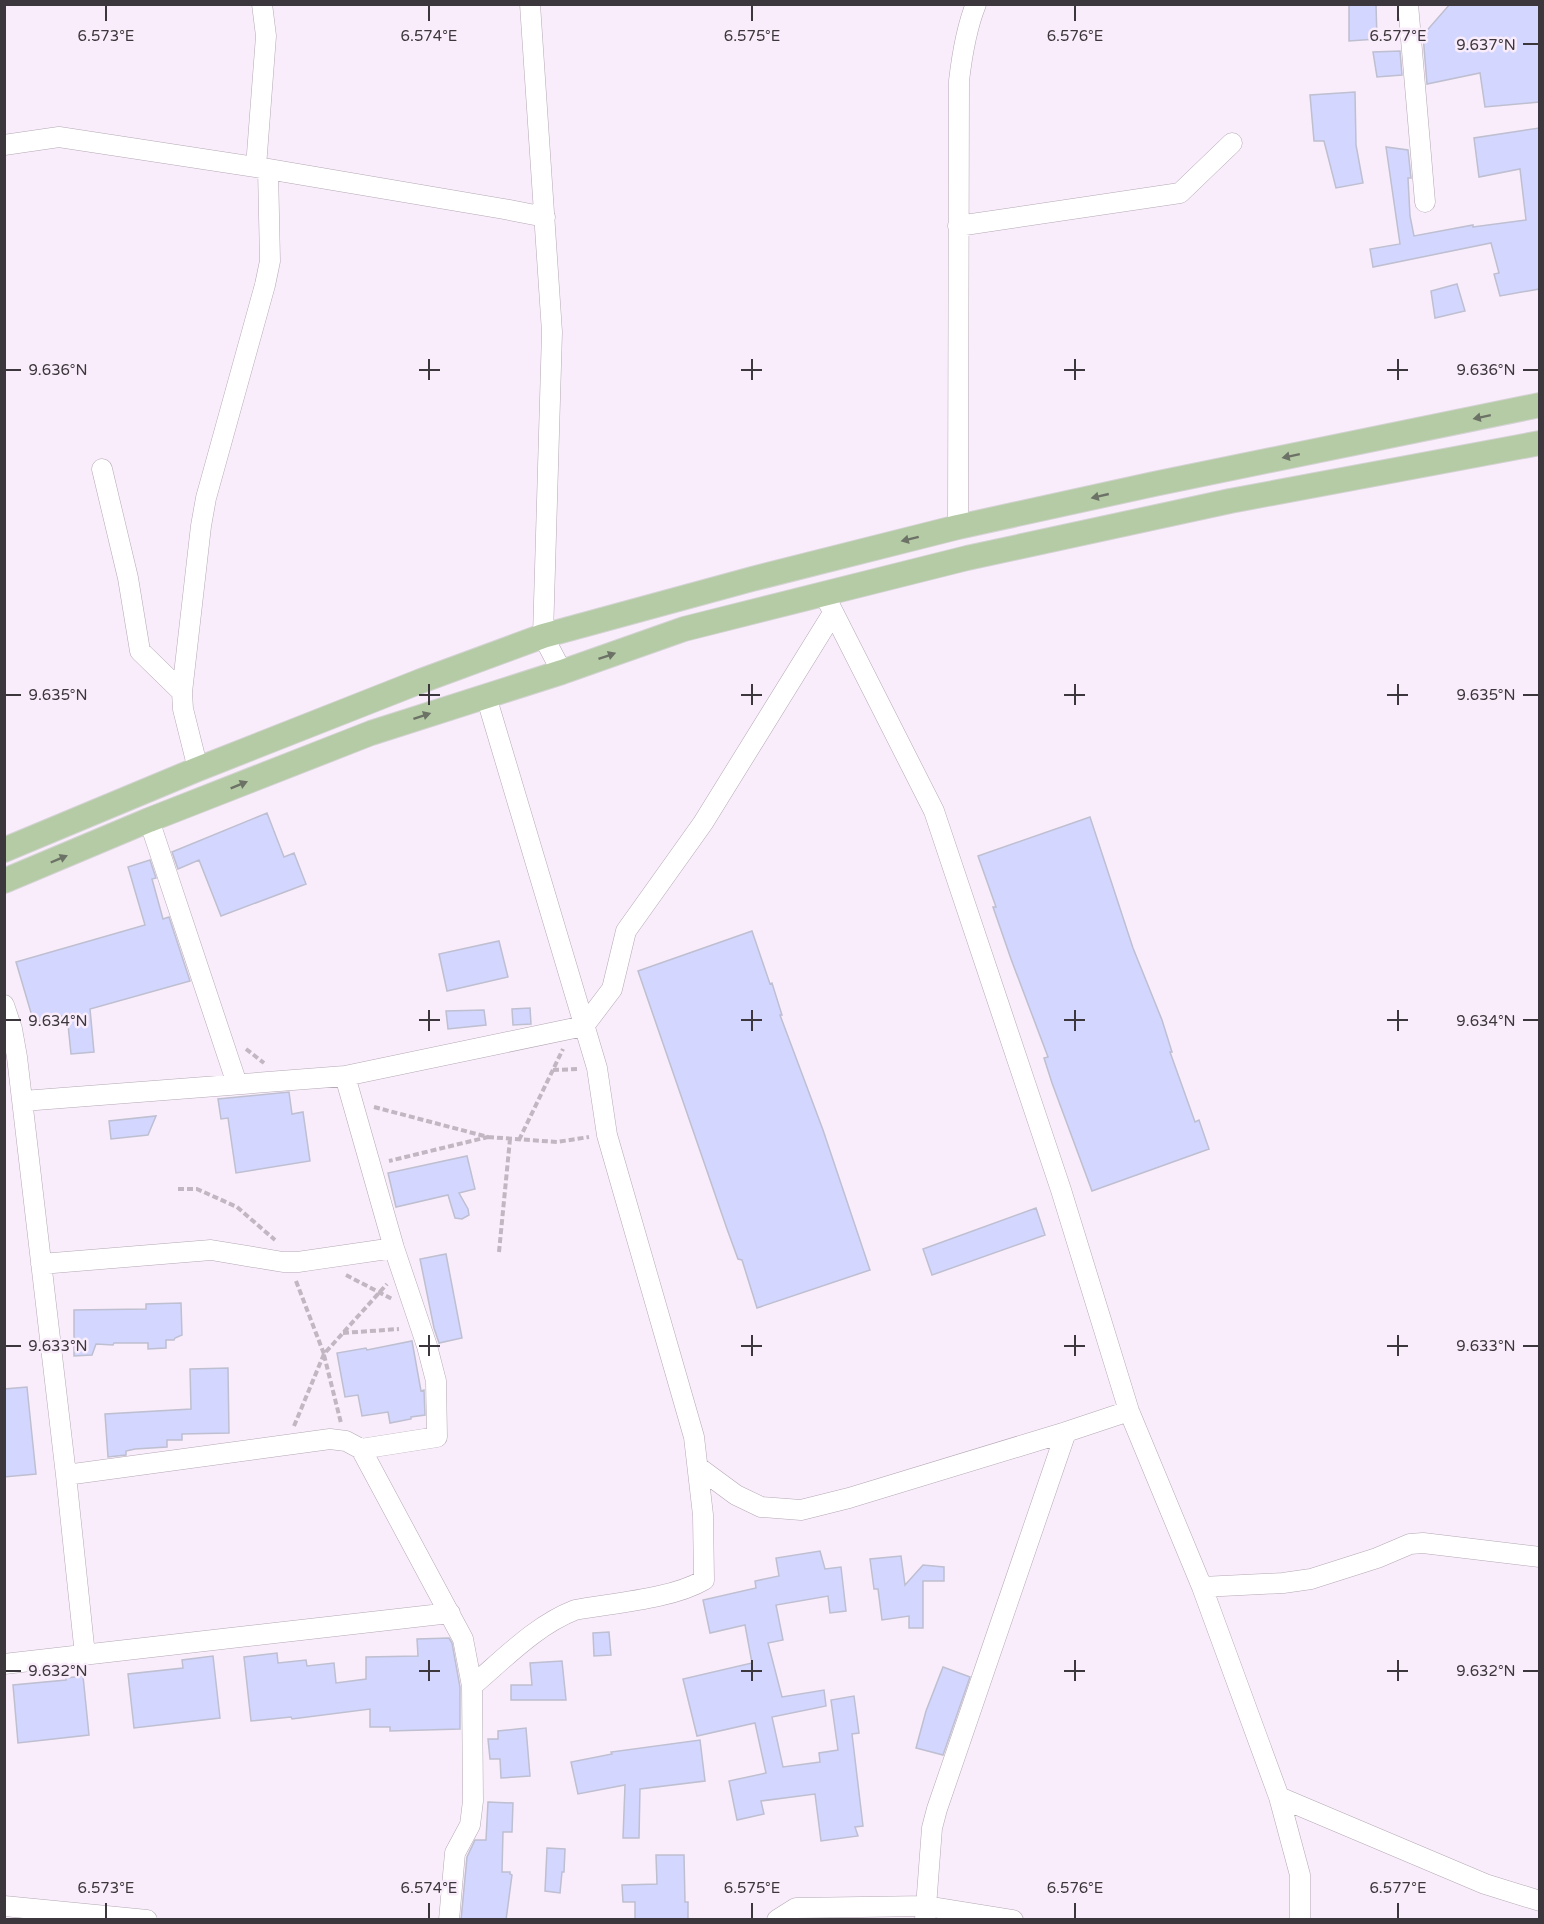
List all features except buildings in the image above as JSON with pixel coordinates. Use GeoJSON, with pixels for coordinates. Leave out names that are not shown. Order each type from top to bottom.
{"type":"FeatureCollection","features":[{"type":"Feature","properties":{"kind":"main road"},"geometry":{"type":"LineString","coordinates":[[4,850],[421,681],[543,636],[752,579],[958,527],[1154,484],[1539,405]]}},
{"type":"Feature","properties":{"kind":"main road"},"geometry":{"type":"LineString","coordinates":[[4,881],[149,820],[371,733],[562,672],[684,629],[828,603],[967,558],[1230,501],[1539,443]]}},
{"type":"Feature","properties":{"kind":"street"},"geometry":{"type":"LineString","coordinates":[[198,770],[183,709],[182,692],[201,526],[206,498],[270,261],[262,168],[266,36],[262,4]]}},
{"type":"Feature","properties":{"kind":"street"},"geometry":{"type":"LineString","coordinates":[[530,4],[552,332],[543,636],[562,672]]}},
{"type":"Feature","properties":{"kind":"street"},"geometry":{"type":"LineString","coordinates":[[958,527],[958,81],[962,51],[976,4]]}},
{"type":"Feature","properties":{"kind":"street"},"geometry":{"type":"LineString","coordinates":[[1408,4],[1425,202]]}},
{"type":"Feature","properties":{"kind":"street"},"geometry":{"type":"LineString","coordinates":[[4,145],[59,137],[262,168],[504,208],[545,217]]}},
{"type":"Feature","properties":{"kind":"street"},"geometry":{"type":"LineString","coordinates":[[958,226],[1180,193],[1232,142]]}},
{"type":"Feature","properties":{"kind":"street"},"geometry":{"type":"LineString","coordinates":[[102,469],[128,578],[140,651],[182,692]]}},
{"type":"Feature","properties":{"kind":"street"},"geometry":{"type":"LineString","coordinates":[[23,1101],[345,1076],[578,1027],[612,989],[626,932],[703,823],[828,603]]}},
{"type":"Feature","properties":{"kind":"street"},"geometry":{"type":"LineString","coordinates":[[828,603],[934,811],[1061,1190],[1129,1411],[1202,1587],[1280,1797],[1300,1875],[1300,1920]]}},
{"type":"Feature","properties":{"kind":"street"},"geometry":{"type":"LineString","coordinates":[[472,1686],[545,1625],[561,1616],[575,1610],[672,1593],[691,1588],[704,1580],[703,1515],[694,1437],[607,1135],[597,1068],[578,1027],[486,696]]}},
{"type":"Feature","properties":{"kind":"street"},"geometry":{"type":"LineString","coordinates":[[149,820],[237,1084]]}},
{"type":"Feature","properties":{"kind":"street"},"geometry":{"type":"LineString","coordinates":[[4,1005],[12,1029],[23,1101],[85,1655]]}},
{"type":"Feature","properties":{"kind":"street"},"geometry":{"type":"LineString","coordinates":[[66,1475],[330,1439],[353,1445],[437,1437],[436,1381],[427,1346],[394,1248],[345,1076]]}},
{"type":"Feature","properties":{"kind":"street"},"geometry":{"type":"LineString","coordinates":[[41,1264],[211,1250],[289,1262],[394,1248]]}},
{"type":"Feature","properties":{"kind":"street"},"geometry":{"type":"LineString","coordinates":[[698,1467],[736,1495],[761,1507],[801,1510],[849,1498],[1129,1411]]}},
{"type":"Feature","properties":{"kind":"street"},"geometry":{"type":"LineString","coordinates":[[925,1913],[932,1828],[937,1809],[1066,1432]]}},
{"type":"Feature","properties":{"kind":"street"},"geometry":{"type":"LineString","coordinates":[[353,1445],[463,1639],[472,1686],[473,1801],[470,1824],[455,1853],[449,1920]]}},
{"type":"Feature","properties":{"kind":"street"},"geometry":{"type":"LineString","coordinates":[[1202,1587],[1283,1583],[1311,1579],[1377,1558],[1410,1544],[1422,1543],[1539,1557]]}},
{"type":"Feature","properties":{"kind":"street"},"geometry":{"type":"LineString","coordinates":[[4,1664],[450,1613]]}},
{"type":"Feature","properties":{"kind":"street"},"geometry":{"type":"LineString","coordinates":[[1280,1797],[1485,1884],[1539,1901]]}},
{"type":"Feature","properties":{"kind":"street"},"geometry":{"type":"LineString","coordinates":[[4,1906],[56,1915],[147,1920]]}},
{"type":"Feature","properties":{"kind":"street"},"geometry":{"type":"LineString","coordinates":[[777,1920],[796,1908],[925,1913],[1013,1920]]}},
{"type":"Feature","properties":{"kind":"path"},"geometry":{"type":"LineString","coordinates":[[519,1140],[578,1027]]}},
{"type":"Feature","properties":{"kind":"path"},"geometry":{"type":"LineString","coordinates":[[245,1048],[264,1063],[275,1067]]}},
{"type":"Feature","properties":{"kind":"path"},"geometry":{"type":"LineString","coordinates":[[352,1102],[489,1137],[557,1142],[607,1135]]}},
{"type":"Feature","properties":{"kind":"path"},"geometry":{"type":"LineString","coordinates":[[371,1165],[489,1137]]}},
{"type":"Feature","properties":{"kind":"path"},"geometry":{"type":"LineString","coordinates":[[500,1252],[510,1139]]}},
{"type":"Feature","properties":{"kind":"path"},"geometry":{"type":"LineString","coordinates":[[178,1189],[197,1189],[237,1207],[274,1240],[289,1262],[324,1354],[353,1445]]}},
{"type":"Feature","properties":{"kind":"path"},"geometry":{"type":"LineString","coordinates":[[286,1444],[324,1354],[401,1268]]}},
{"type":"Feature","properties":{"kind":"path"},"geometry":{"type":"LineString","coordinates":[[342,1333],[399,1329]]}}]}
